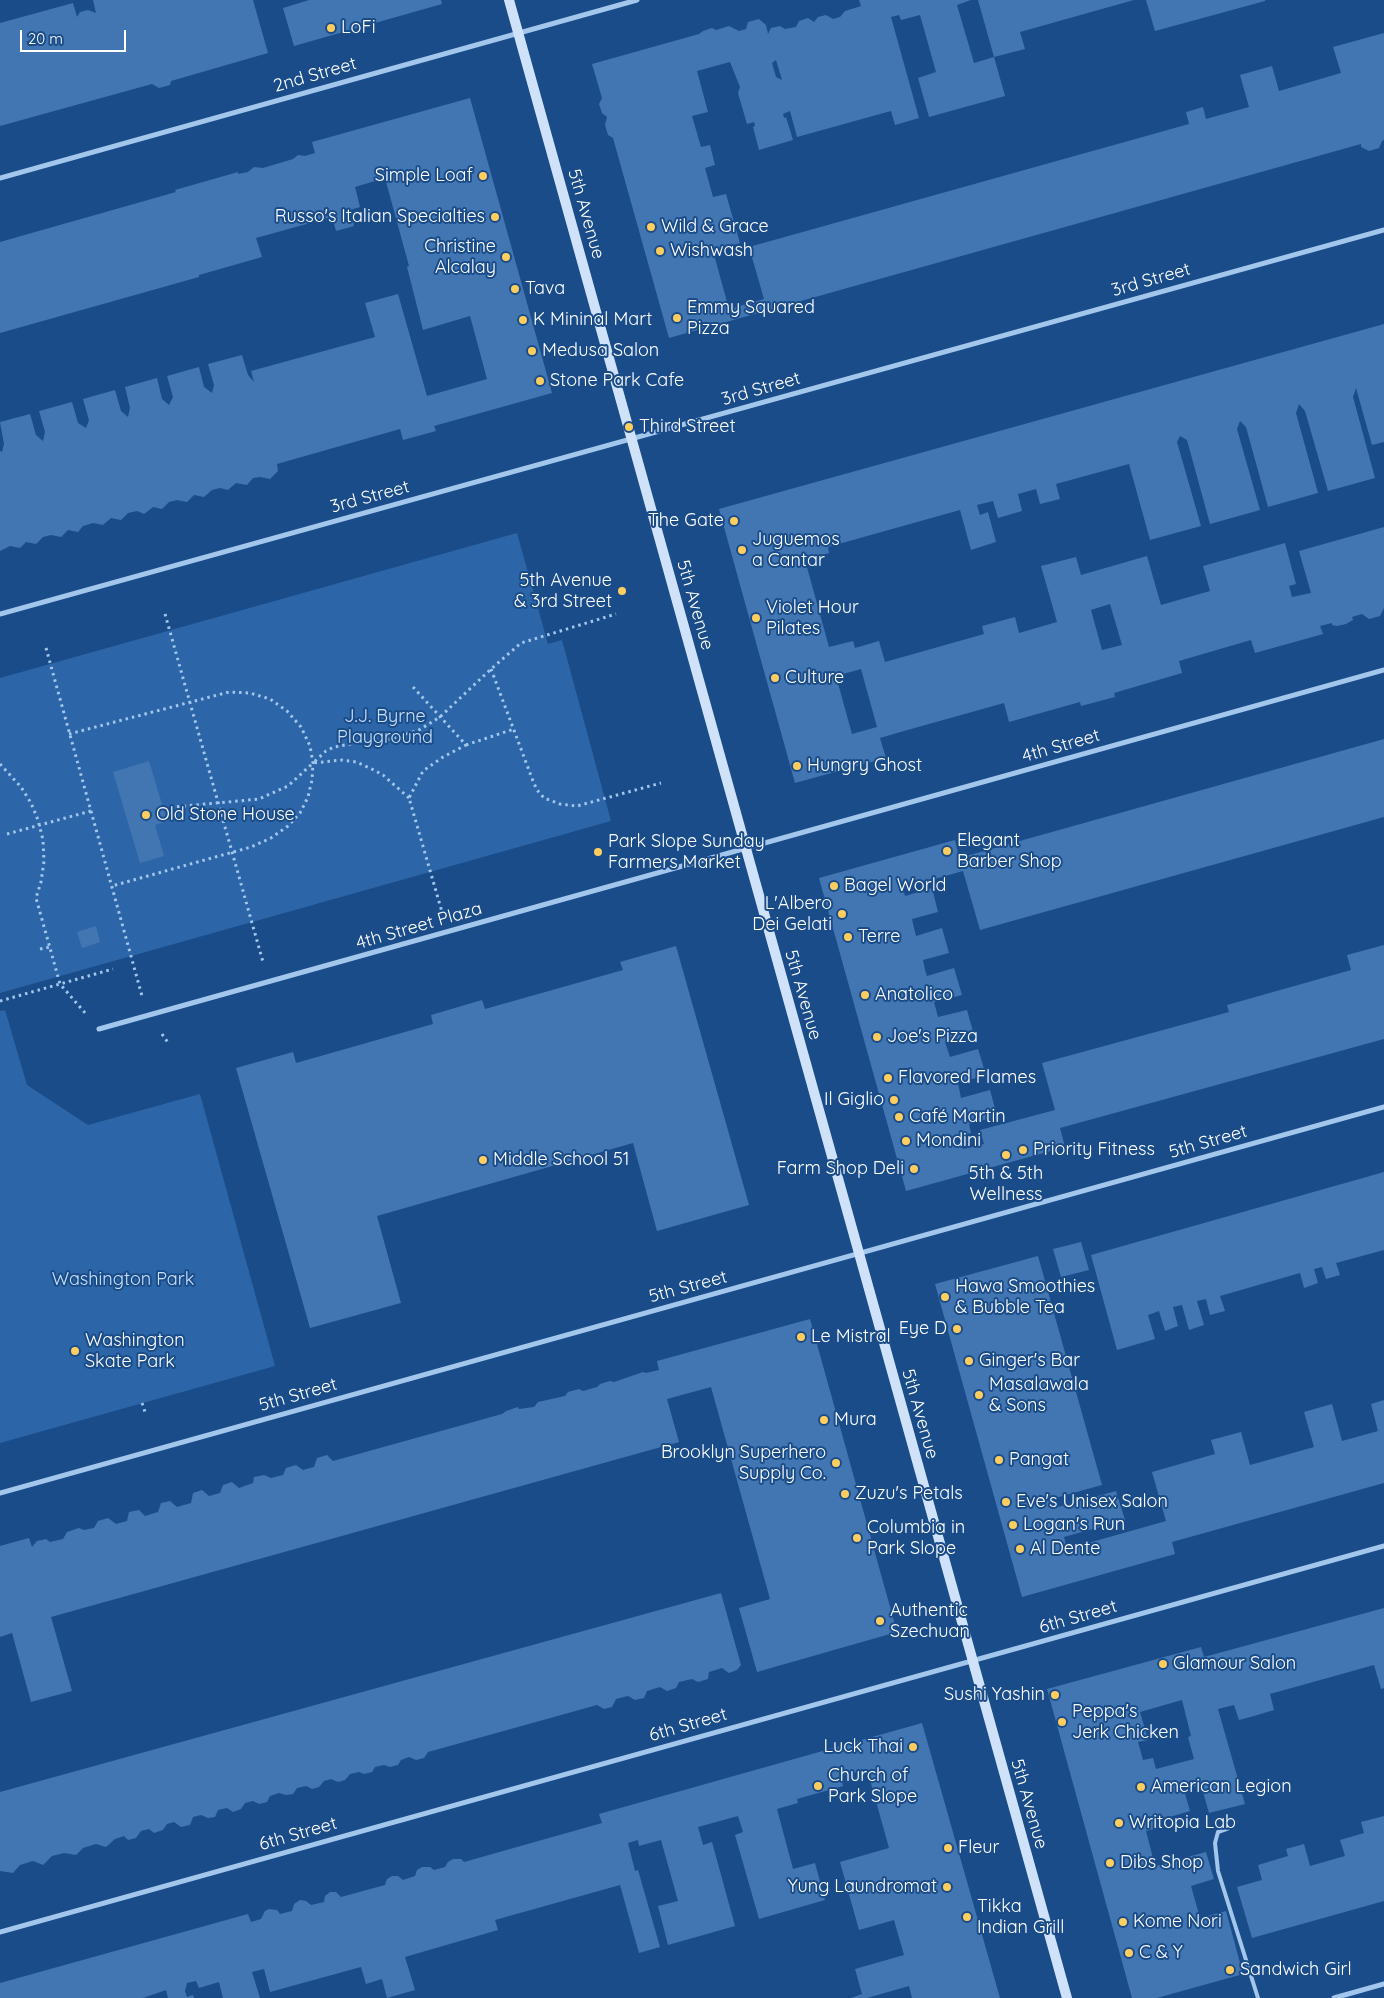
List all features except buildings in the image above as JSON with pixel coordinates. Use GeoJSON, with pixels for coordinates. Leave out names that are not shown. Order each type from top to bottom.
{"type":"FeatureCollection","features":[{"type":"Feature","properties":{"kind":"street","name":"5th Avenue"},"geometry":{"type":"LineString","coordinates":[[509,0],[1067,1998]]}},
{"type":"Feature","properties":{"kind":"street","name":"2nd Street"},"geometry":{"type":"LineString","coordinates":[[0,178],[637,0]]}},
{"type":"Feature","properties":{"kind":"street","name":"3rd Street"},"geometry":{"type":"LineString","coordinates":[[0,614],[1384,230]]}},
{"type":"Feature","properties":{"kind":"street","name":"4th Street"},"geometry":{"type":"LineString","coordinates":[[746,849],[1384,670]]}},
{"type":"Feature","properties":{"kind":"street","name":"4th Street Plaza"},"geometry":{"type":"LineString","coordinates":[[99,1029],[746,849]]}},
{"type":"Feature","properties":{"kind":"street","name":"5th Street"},"geometry":{"type":"LineString","coordinates":[[0,1493],[1384,1107]]}},
{"type":"Feature","properties":{"kind":"street","name":"6th Street"},"geometry":{"type":"LineString","coordinates":[[0,1932],[1384,1546]]}},
{"type":"Feature","properties":{"kind":"street"},"geometry":{"type":"LineString","coordinates":[[1334,1998],[1384,1984]]}},
{"type":"Feature","properties":{"kind":"lane"},"geometry":{"type":"LineString","coordinates":[[1229,1828],[1218,1832],[1215,1842],[1218,1871],[1258,1998]]}},
{"type":"Feature","properties":{"kind":"path"},"geometry":{"type":"LineString","coordinates":[[165,614],[268,982]]}},
{"type":"Feature","properties":{"kind":"path"},"geometry":{"type":"LineString","coordinates":[[164,808],[259,799],[273,794],[288,786],[326,751],[334,747],[373,740],[391,739],[407,735],[427,726],[440,717],[491,668],[521,643],[616,614]]}},
{"type":"Feature","properties":{"kind":"path"},"geometry":{"type":"LineString","coordinates":[[46,648],[148,1016],[169,1044]]}},
{"type":"Feature","properties":{"kind":"path"},"geometry":{"type":"LineString","coordinates":[[491,668],[537,790],[544,798],[552,802],[577,806],[661,783]]}},
{"type":"Feature","properties":{"kind":"path"},"geometry":{"type":"LineString","coordinates":[[413,687],[466,745]]}},
{"type":"Feature","properties":{"kind":"path"},"geometry":{"type":"LineString","coordinates":[[69,734],[189,701],[229,692],[250,693],[270,699],[287,711],[301,727],[310,746],[313,763],[308,797],[300,813],[288,826],[271,838],[232,852],[112,886]]}},
{"type":"Feature","properties":{"kind":"path"},"geometry":{"type":"LineString","coordinates":[[409,798],[424,771],[443,757],[466,745],[514,729]]}},
{"type":"Feature","properties":{"kind":"path"},"geometry":{"type":"LineString","coordinates":[[313,763],[342,760],[356,762],[383,776],[409,798],[448,932]]}},
{"type":"Feature","properties":{"kind":"path"},"geometry":{"type":"LineString","coordinates":[[0,764],[22,787],[31,802],[40,825],[44,861],[41,882],[36,898],[60,984],[99,1029]]}},
{"type":"Feature","properties":{"kind":"path"},"geometry":{"type":"LineString","coordinates":[[7,834],[91,811]]}},
{"type":"Feature","properties":{"kind":"path"},"geometry":{"type":"LineString","coordinates":[[40,949],[50,946]]}},
{"type":"Feature","properties":{"kind":"path"},"geometry":{"type":"LineString","coordinates":[[0,1002],[113,969]]}},
{"type":"Feature","properties":{"kind":"path"},"geometry":{"type":"LineString","coordinates":[[142,1403],[145,1412]]}},
{"type":"Feature","properties":{"kind":"green space","name":"J.J. Byrne Playground"},"geometry":{"type":"Polygon","coordinates":[[[517,533],[548,644],[562,640],[611,821],[0,993],[0,678],[517,533]]]}},
{"type":"Feature","properties":{"kind":"green space","name":"Washington Park"},"geometry":{"type":"Polygon","coordinates":[[[5,1010],[27,1085],[88,1125],[200,1094],[275,1366],[0,1443],[0,1011],[5,1010]]]}},
{"type":"Feature","properties":{"kind":"place","name":"LoFi"},"geometry":{"type":"Point","coordinates":[331,28]}},
{"type":"Feature","properties":{"kind":"place","name":"Simple Loaf"},"geometry":{"type":"Point","coordinates":[483,176]}},
{"type":"Feature","properties":{"kind":"place","name":"Russo's Italian Specialties"},"geometry":{"type":"Point","coordinates":[495,217]}},
{"type":"Feature","properties":{"kind":"place","name":"Wild & Grace"},"geometry":{"type":"Point","coordinates":[651,227]}},
{"type":"Feature","properties":{"kind":"place","name":"Wishwash"},"geometry":{"type":"Point","coordinates":[660,251]}},
{"type":"Feature","properties":{"kind":"place","name":"Christine Alcalay"},"geometry":{"type":"Point","coordinates":[506,257]}},
{"type":"Feature","properties":{"kind":"place","name":"Tava"},"geometry":{"type":"Point","coordinates":[515,289]}},
{"type":"Feature","properties":{"kind":"place","name":"Emmy Squared Pizza"},"geometry":{"type":"Point","coordinates":[677,318]}},
{"type":"Feature","properties":{"kind":"place","name":"K Mininal Mart"},"geometry":{"type":"Point","coordinates":[523,320]}},
{"type":"Feature","properties":{"kind":"place","name":"Medusa Salon"},"geometry":{"type":"Point","coordinates":[532,351]}},
{"type":"Feature","properties":{"kind":"place","name":"Stone Park Cafe"},"geometry":{"type":"Point","coordinates":[540,381]}},
{"type":"Feature","properties":{"kind":"place","name":"Third Street"},"geometry":{"type":"Point","coordinates":[629,427]}},
{"type":"Feature","properties":{"kind":"place","name":"The Gate"},"geometry":{"type":"Point","coordinates":[734,521]}},
{"type":"Feature","properties":{"kind":"place","name":"Juguemos a Cantar"},"geometry":{"type":"Point","coordinates":[742,550]}},
{"type":"Feature","properties":{"kind":"place","name":"5th Avenue & 3rd Street"},"geometry":{"type":"Point","coordinates":[622,591]}},
{"type":"Feature","properties":{"kind":"place","name":"Violet Hour Pilates"},"geometry":{"type":"Point","coordinates":[756,618]}},
{"type":"Feature","properties":{"kind":"place","name":"Culture"},"geometry":{"type":"Point","coordinates":[775,678]}},
{"type":"Feature","properties":{"kind":"place","name":"Hungry Ghost"},"geometry":{"type":"Point","coordinates":[797,766]}},
{"type":"Feature","properties":{"kind":"place","name":"Old Stone House"},"geometry":{"type":"Point","coordinates":[146,815]}},
{"type":"Feature","properties":{"kind":"place","name":"Elegant Barber Shop"},"geometry":{"type":"Point","coordinates":[947,851]}},
{"type":"Feature","properties":{"kind":"place","name":"Park Slope Sunday Farmers Market"},"geometry":{"type":"Point","coordinates":[598,852]}},
{"type":"Feature","properties":{"kind":"place","name":"Bagel World"},"geometry":{"type":"Point","coordinates":[834,886]}},
{"type":"Feature","properties":{"kind":"place","name":"L'Albero Dei Gelati"},"geometry":{"type":"Point","coordinates":[842,914]}},
{"type":"Feature","properties":{"kind":"place","name":"Terre"},"geometry":{"type":"Point","coordinates":[848,937]}},
{"type":"Feature","properties":{"kind":"place","name":"Anatolico"},"geometry":{"type":"Point","coordinates":[865,995]}},
{"type":"Feature","properties":{"kind":"place","name":"Joe's Pizza"},"geometry":{"type":"Point","coordinates":[877,1037]}},
{"type":"Feature","properties":{"kind":"place","name":"Flavored Flames"},"geometry":{"type":"Point","coordinates":[888,1078]}},
{"type":"Feature","properties":{"kind":"place","name":"Il Giglio"},"geometry":{"type":"Point","coordinates":[894,1100]}},
{"type":"Feature","properties":{"kind":"place","name":"Café Martin"},"geometry":{"type":"Point","coordinates":[899,1117]}},
{"type":"Feature","properties":{"kind":"place","name":"Mondini"},"geometry":{"type":"Point","coordinates":[906,1141]}},
{"type":"Feature","properties":{"kind":"place","name":"Priority Fitness"},"geometry":{"type":"Point","coordinates":[1023,1150]}},
{"type":"Feature","properties":{"kind":"place","name":"5th & 5th Wellness"},"geometry":{"type":"Point","coordinates":[1006,1155]}},
{"type":"Feature","properties":{"kind":"place","name":"Middle School 51"},"geometry":{"type":"Point","coordinates":[483,1160]}},
{"type":"Feature","properties":{"kind":"place","name":"Farm Shop Deli"},"geometry":{"type":"Point","coordinates":[914,1169]}},
{"type":"Feature","properties":{"kind":"place","name":"Hawa Smoothies & Bubble Tea"},"geometry":{"type":"Point","coordinates":[945,1297]}},
{"type":"Feature","properties":{"kind":"place","name":"Eye D"},"geometry":{"type":"Point","coordinates":[957,1329]}},
{"type":"Feature","properties":{"kind":"place","name":"Le Mistral"},"geometry":{"type":"Point","coordinates":[801,1337]}},
{"type":"Feature","properties":{"kind":"place","name":"Washington Skate Park"},"geometry":{"type":"Point","coordinates":[75,1351]}},
{"type":"Feature","properties":{"kind":"place","name":"Ginger's Bar"},"geometry":{"type":"Point","coordinates":[969,1361]}},
{"type":"Feature","properties":{"kind":"place","name":"Masalawala & Sons"},"geometry":{"type":"Point","coordinates":[979,1395]}},
{"type":"Feature","properties":{"kind":"place","name":"Mura"},"geometry":{"type":"Point","coordinates":[824,1420]}},
{"type":"Feature","properties":{"kind":"place","name":"Pangat"},"geometry":{"type":"Point","coordinates":[999,1460]}},
{"type":"Feature","properties":{"kind":"place","name":"Brooklyn Superhero Supply Co."},"geometry":{"type":"Point","coordinates":[836,1463]}},
{"type":"Feature","properties":{"kind":"place","name":"Zuzu's Petals"},"geometry":{"type":"Point","coordinates":[845,1494]}},
{"type":"Feature","properties":{"kind":"place","name":"Eve's Unisex Salon"},"geometry":{"type":"Point","coordinates":[1006,1502]}},
{"type":"Feature","properties":{"kind":"place","name":"Logan's Run"},"geometry":{"type":"Point","coordinates":[1013,1525]}},
{"type":"Feature","properties":{"kind":"place","name":"Columbia in Park Slope"},"geometry":{"type":"Point","coordinates":[857,1538]}},
{"type":"Feature","properties":{"kind":"place","name":"Al Dente"},"geometry":{"type":"Point","coordinates":[1020,1549]}},
{"type":"Feature","properties":{"kind":"place","name":"Authentic Szechuan"},"geometry":{"type":"Point","coordinates":[880,1621]}},
{"type":"Feature","properties":{"kind":"place","name":"Glamour Salon"},"geometry":{"type":"Point","coordinates":[1163,1664]}},
{"type":"Feature","properties":{"kind":"place","name":"Sushi Yashin"},"geometry":{"type":"Point","coordinates":[1055,1695]}},
{"type":"Feature","properties":{"kind":"place","name":"Peppa's Jerk Chicken"},"geometry":{"type":"Point","coordinates":[1062,1722]}},
{"type":"Feature","properties":{"kind":"place","name":"Luck Thai"},"geometry":{"type":"Point","coordinates":[913,1747]}},
{"type":"Feature","properties":{"kind":"place","name":"Church of Park Slope"},"geometry":{"type":"Point","coordinates":[818,1786]}},
{"type":"Feature","properties":{"kind":"place","name":"American Legion"},"geometry":{"type":"Point","coordinates":[1141,1787]}},
{"type":"Feature","properties":{"kind":"place","name":"Writopia Lab"},"geometry":{"type":"Point","coordinates":[1119,1823]}},
{"type":"Feature","properties":{"kind":"place","name":"Fleur"},"geometry":{"type":"Point","coordinates":[948,1848]}},
{"type":"Feature","properties":{"kind":"place","name":"Dibs Shop"},"geometry":{"type":"Point","coordinates":[1110,1863]}},
{"type":"Feature","properties":{"kind":"place","name":"Yung Laundromat"},"geometry":{"type":"Point","coordinates":[947,1887]}},
{"type":"Feature","properties":{"kind":"place","name":"Tikka Indian Grill"},"geometry":{"type":"Point","coordinates":[967,1917]}},
{"type":"Feature","properties":{"kind":"place","name":"Kome Nori"},"geometry":{"type":"Point","coordinates":[1123,1922]}},
{"type":"Feature","properties":{"kind":"place","name":"C & Y"},"geometry":{"type":"Point","coordinates":[1129,1953]}},
{"type":"Feature","properties":{"kind":"place","name":"Sandwich Girl"},"geometry":{"type":"Point","coordinates":[1230,1970]}}]}
